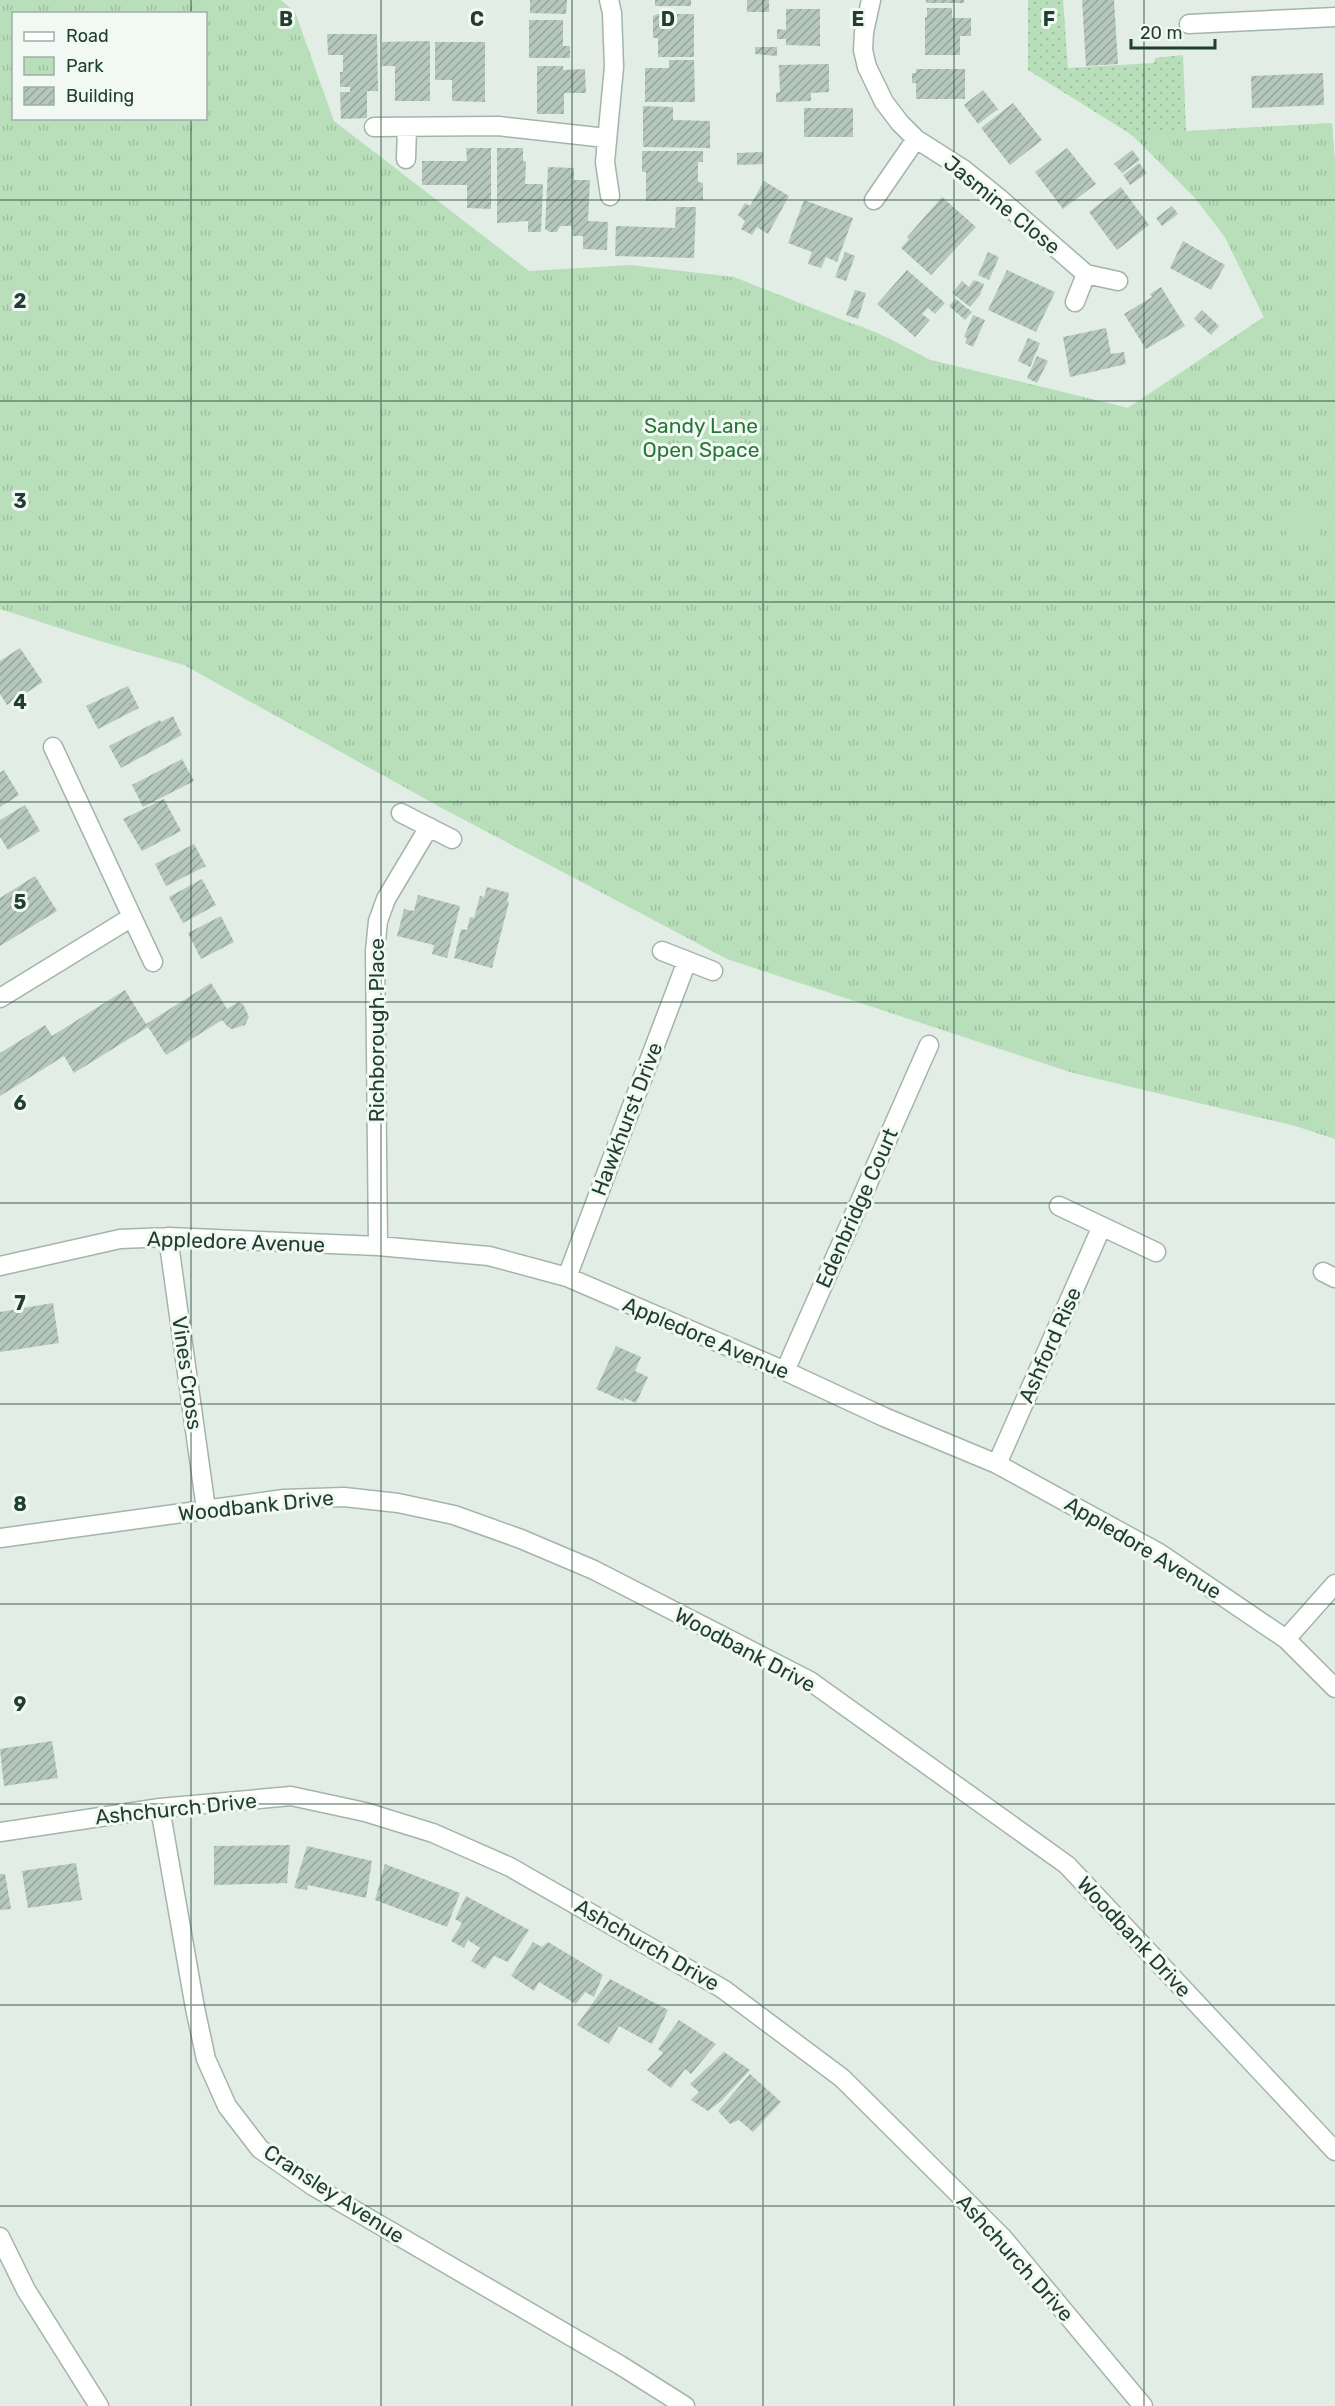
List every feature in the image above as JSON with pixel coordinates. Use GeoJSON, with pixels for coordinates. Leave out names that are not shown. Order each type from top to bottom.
{"type":"FeatureCollection","features":[{"type":"Feature","properties":{"kind":"street"},"geometry":{"type":"LineString","coordinates":[[609,0],[612,13],[614,67],[605,162],[610,196]]}},
{"type":"Feature","properties":{"kind":"street","name":"Jasmine Close"},"geometry":{"type":"LineString","coordinates":[[871,0],[864,32],[863,50],[867,67],[884,102],[900,123],[916,139],[963,169],[1086,274],[1118,281]]}},
{"type":"Feature","properties":{"kind":"street"},"geometry":{"type":"LineString","coordinates":[[1189,24],[1335,17]]}},
{"type":"Feature","properties":{"kind":"street"},"geometry":{"type":"LineString","coordinates":[[374,128],[498,126],[606,138]]}},
{"type":"Feature","properties":{"kind":"street"},"geometry":{"type":"LineString","coordinates":[[406,159],[407,127]]}},
{"type":"Feature","properties":{"kind":"street"},"geometry":{"type":"LineString","coordinates":[[874,200],[916,139]]}},
{"type":"Feature","properties":{"kind":"street"},"geometry":{"type":"LineString","coordinates":[[1075,302],[1086,274]]}},
{"type":"Feature","properties":{"kind":"street"},"geometry":{"type":"LineString","coordinates":[[53,747],[153,962]]}},
{"type":"Feature","properties":{"kind":"street"},"geometry":{"type":"LineString","coordinates":[[401,813],[452,839]]}},
{"type":"Feature","properties":{"kind":"street","name":"Richborough Place"},"geometry":{"type":"LineString","coordinates":[[378,1246],[375,951],[378,921],[386,899],[429,827]]}},
{"type":"Feature","properties":{"kind":"street"},"geometry":{"type":"LineString","coordinates":[[0,998],[132,917]]}},
{"type":"Feature","properties":{"kind":"street"},"geometry":{"type":"LineString","coordinates":[[662,951],[713,971]]}},
{"type":"Feature","properties":{"kind":"street","name":"Hawkhurst Drive"},"geometry":{"type":"LineString","coordinates":[[567,1277],[687,961]]}},
{"type":"Feature","properties":{"kind":"street","name":"Edenbridge Court"},"geometry":{"type":"LineString","coordinates":[[784,1371],[928,1045]]}},
{"type":"Feature","properties":{"kind":"street"},"geometry":{"type":"LineString","coordinates":[[1059,1206],[1156,1252]]}},
{"type":"Feature","properties":{"kind":"street","name":"Ashford Rise"},"geometry":{"type":"LineString","coordinates":[[998,1464],[1102,1226]]}},
{"type":"Feature","properties":{"kind":"street","name":"Appledore Avenue"},"geometry":{"type":"LineString","coordinates":[[0,1266],[120,1239],[168,1238],[378,1246],[489,1256],[567,1277],[884,1417],[998,1464],[1159,1553],[1286,1639],[1335,1688]]}},
{"type":"Feature","properties":{"kind":"street","name":"Vines Cross"},"geometry":{"type":"LineString","coordinates":[[168,1238],[206,1509]]}},
{"type":"Feature","properties":{"kind":"street","name":"Woodbank Drive"},"geometry":{"type":"LineString","coordinates":[[0,1538],[284,1499],[344,1497],[398,1503],[454,1515],[521,1539],[594,1570],[810,1681],[1067,1865],[1335,2151]]}},
{"type":"Feature","properties":{"kind":"street"},"geometry":{"type":"LineString","coordinates":[[1286,1639],[1335,1584]]}},
{"type":"Feature","properties":{"kind":"street","name":"Ashchurch Drive"},"geometry":{"type":"LineString","coordinates":[[0,1832],[160,1809],[291,1796],[365,1812],[433,1833],[510,1867],[723,1989],[842,2078],[1003,2238],[1143,2406]]}},
{"type":"Feature","properties":{"kind":"street","name":"Cransley Avenue"},"geometry":{"type":"LineString","coordinates":[[160,1809],[206,2059],[227,2106],[260,2149],[313,2186],[620,2365],[685,2406]]}},
{"type":"Feature","properties":{"kind":"street"},"geometry":{"type":"LineString","coordinates":[[0,2237],[26,2290],[99,2406]]}},
{"type":"Feature","properties":{"kind":"green space","name":"Sandy Lane Open Space"},"geometry":{"type":"Polygon","coordinates":[[[0,0],[281,0],[295,12],[334,121],[529,271],[630,265],[734,277],[888,338],[930,360],[1128,408],[1264,317],[1225,237],[1196,199],[1132,135],[1332,123],[1335,167],[1335,1139],[1295,1126],[1073,1073],[727,959],[440,807],[184,665],[0,609],[0,0]]]}},
{"type":"Feature","properties":{"kind":"green space"},"geometry":{"type":"Polygon","coordinates":[[[1028,0],[1063,0],[1068,68],[1154,63],[1155,58],[1183,55],[1186,131],[1332,123],[1335,167],[1310,308],[1210,502],[849,321],[930,360],[1128,408],[1264,317],[1225,237],[1196,199],[1164,165],[1132,135],[1028,70],[1028,0]]]}},
{"type":"Feature","properties":{"kind":"green space"},"geometry":{"type":"Polygon","coordinates":[[[1316,503],[1320,538],[1287,542],[1283,508],[1316,503]]]}},
{"type":"Feature","properties":{"kind":"building"},"geometry":{"type":"Polygon","coordinates":[[[530,0],[567,0],[566,14],[530,13],[530,0]]]}},
{"type":"Feature","properties":{"kind":"building"},"geometry":{"type":"Polygon","coordinates":[[[655,0],[691,0],[691,6],[655,6],[655,0]]]}},
{"type":"Feature","properties":{"kind":"building"},"geometry":{"type":"Polygon","coordinates":[[[747,0],[769,0],[769,12],[747,12],[747,0]]]}},
{"type":"Feature","properties":{"kind":"building"},"geometry":{"type":"Polygon","coordinates":[[[926,0],[964,0],[964,3],[926,3],[926,0]]]}},
{"type":"Feature","properties":{"kind":"building"},"geometry":{"type":"Polygon","coordinates":[[[1082,0],[1114,0],[1118,64],[1086,66],[1082,0]]]}},
{"type":"Feature","properties":{"kind":"building"},"geometry":{"type":"Polygon","coordinates":[[[927,8],[952,8],[952,18],[971,18],[971,36],[960,36],[960,55],[925,55],[927,8]]]}},
{"type":"Feature","properties":{"kind":"building"},"geometry":{"type":"Polygon","coordinates":[[[786,9],[820,9],[820,46],[786,45],[786,39],[777,39],[777,29],[786,30],[786,9]]]}},
{"type":"Feature","properties":{"kind":"building"},"geometry":{"type":"Polygon","coordinates":[[[694,14],[694,57],[658,57],[658,38],[653,38],[653,16],[694,14]]]}},
{"type":"Feature","properties":{"kind":"building"},"geometry":{"type":"Polygon","coordinates":[[[529,20],[563,20],[563,46],[570,46],[570,58],[529,58],[529,20]]]}},
{"type":"Feature","properties":{"kind":"building"},"geometry":{"type":"Polygon","coordinates":[[[327,34],[377,34],[378,91],[367,91],[367,118],[341,119],[340,92],[350,92],[350,87],[340,87],[343,55],[328,55],[327,34]]]}},
{"type":"Feature","properties":{"kind":"building"},"geometry":{"type":"Polygon","coordinates":[[[430,41],[430,101],[395,101],[395,66],[382,66],[382,42],[430,41]]]}},
{"type":"Feature","properties":{"kind":"building"},"geometry":{"type":"Polygon","coordinates":[[[435,42],[485,42],[485,102],[452,101],[452,80],[435,80],[435,42]]]}},
{"type":"Feature","properties":{"kind":"building"},"geometry":{"type":"Polygon","coordinates":[[[755,47],[777,47],[777,56],[755,54],[755,47]]]}},
{"type":"Feature","properties":{"kind":"building"},"geometry":{"type":"Polygon","coordinates":[[[669,60],[694,60],[695,102],[645,102],[645,68],[669,68],[669,60]]]}},
{"type":"Feature","properties":{"kind":"building"},"geometry":{"type":"Polygon","coordinates":[[[829,64],[829,92],[811,93],[811,101],[776,102],[776,93],[780,92],[779,65],[829,64]]]}},
{"type":"Feature","properties":{"kind":"building"},"geometry":{"type":"Polygon","coordinates":[[[537,66],[563,66],[563,70],[585,69],[586,93],[564,93],[564,114],[537,114],[537,66]]]}},
{"type":"Feature","properties":{"kind":"building"},"geometry":{"type":"Polygon","coordinates":[[[916,69],[965,69],[965,99],[916,99],[916,83],[912,83],[912,73],[916,73],[916,69]]]}},
{"type":"Feature","properties":{"kind":"building"},"geometry":{"type":"Polygon","coordinates":[[[1323,73],[1324,105],[1252,108],[1251,76],[1323,73]]]}},
{"type":"Feature","properties":{"kind":"building"},"geometry":{"type":"Polygon","coordinates":[[[983,90],[998,109],[978,124],[964,105],[983,90]]]}},
{"type":"Feature","properties":{"kind":"building"},"geometry":{"type":"Polygon","coordinates":[[[1013,103],[1042,140],[1010,165],[981,128],[1013,103]]]}},
{"type":"Feature","properties":{"kind":"building"},"geometry":{"type":"Polygon","coordinates":[[[643,106],[673,107],[673,120],[710,121],[710,148],[643,147],[643,106]]]}},
{"type":"Feature","properties":{"kind":"building"},"geometry":{"type":"Polygon","coordinates":[[[804,108],[853,108],[853,137],[804,137],[804,108]]]}},
{"type":"Feature","properties":{"kind":"building"},"geometry":{"type":"Polygon","coordinates":[[[466,148],[491,148],[491,209],[467,208],[467,185],[422,185],[422,161],[467,161],[466,148]]]}},
{"type":"Feature","properties":{"kind":"building"},"geometry":{"type":"Polygon","coordinates":[[[497,148],[523,148],[523,161],[526,162],[525,184],[543,184],[541,232],[528,232],[528,221],[497,223],[497,148]]]}},
{"type":"Feature","properties":{"kind":"building"},"geometry":{"type":"Polygon","coordinates":[[[1067,148],[1096,184],[1063,209],[1035,172],[1067,148]]]}},
{"type":"Feature","properties":{"kind":"building"},"geometry":{"type":"Polygon","coordinates":[[[1132,150],[1140,160],[1122,173],[1114,164],[1132,150]]]}},
{"type":"Feature","properties":{"kind":"building"},"geometry":{"type":"Polygon","coordinates":[[[642,151],[703,151],[703,162],[698,162],[698,182],[703,183],[703,200],[646,201],[646,172],[642,172],[642,151]]]}},
{"type":"Feature","properties":{"kind":"building"},"geometry":{"type":"Polygon","coordinates":[[[763,152],[763,164],[737,165],[737,153],[763,152]]]}},
{"type":"Feature","properties":{"kind":"building"},"geometry":{"type":"Polygon","coordinates":[[[1139,163],[1147,173],[1130,185],[1123,175],[1139,163]]]}},
{"type":"Feature","properties":{"kind":"building"},"geometry":{"type":"Polygon","coordinates":[[[548,167],[574,168],[574,180],[590,180],[588,221],[608,222],[607,250],[583,249],[583,236],[572,236],[572,226],[560,226],[557,232],[545,229],[548,167]]]}},
{"type":"Feature","properties":{"kind":"building"},"geometry":{"type":"Polygon","coordinates":[[[764,181],[789,196],[768,234],[757,227],[752,235],[741,229],[745,221],[738,215],[745,203],[750,206],[764,181]]]}},
{"type":"Feature","properties":{"kind":"building"},"geometry":{"type":"Polygon","coordinates":[[[1121,187],[1149,225],[1117,250],[1089,212],[1121,187]]]}},
{"type":"Feature","properties":{"kind":"building"},"geometry":{"type":"Polygon","coordinates":[[[942,197],[976,227],[931,275],[901,248],[909,239],[907,237],[942,197]]]}},
{"type":"Feature","properties":{"kind":"building"},"geometry":{"type":"Polygon","coordinates":[[[804,200],[853,218],[837,262],[826,257],[821,268],[808,264],[812,252],[788,243],[804,200]]]}},
{"type":"Feature","properties":{"kind":"building"},"geometry":{"type":"Polygon","coordinates":[[[1172,206],[1178,214],[1162,226],[1156,218],[1172,206]]]}},
{"type":"Feature","properties":{"kind":"building"},"geometry":{"type":"Polygon","coordinates":[[[676,207],[696,207],[694,258],[615,256],[616,226],[675,228],[676,207]]]}},
{"type":"Feature","properties":{"kind":"building"},"geometry":{"type":"Polygon","coordinates":[[[1183,241],[1225,265],[1211,290],[1170,268],[1183,241]]]}},
{"type":"Feature","properties":{"kind":"building"},"geometry":{"type":"Polygon","coordinates":[[[845,252],[855,256],[846,281],[835,277],[845,252]]]}},
{"type":"Feature","properties":{"kind":"building"},"geometry":{"type":"Polygon","coordinates":[[[988,252],[999,257],[989,280],[978,275],[988,252]]]}},
{"type":"Feature","properties":{"kind":"building"},"geometry":{"type":"Polygon","coordinates":[[[907,270],[945,303],[935,314],[928,308],[922,314],[930,320],[915,337],[877,304],[907,270]]]}},
{"type":"Feature","properties":{"kind":"building"},"geometry":{"type":"Polygon","coordinates":[[[1007,270],[1055,292],[1036,332],[988,310],[1007,270]]]}},
{"type":"Feature","properties":{"kind":"building"},"geometry":{"type":"Polygon","coordinates":[[[974,280],[984,284],[980,295],[970,307],[952,293],[962,281],[969,287],[974,280]]]}},
{"type":"Feature","properties":{"kind":"building"},"geometry":{"type":"Polygon","coordinates":[[[1161,287],[1185,326],[1146,349],[1124,314],[1152,297],[1150,294],[1161,287]]]}},
{"type":"Feature","properties":{"kind":"building"},"geometry":{"type":"Polygon","coordinates":[[[855,290],[866,293],[858,319],[846,315],[855,290]]]}},
{"type":"Feature","properties":{"kind":"building"},"geometry":{"type":"Polygon","coordinates":[[[956,299],[972,312],[965,320],[949,306],[956,299]]]}},
{"type":"Feature","properties":{"kind":"building"},"geometry":{"type":"Polygon","coordinates":[[[1202,310],[1219,326],[1211,335],[1194,319],[1202,310]]]}},
{"type":"Feature","properties":{"kind":"building"},"geometry":{"type":"Polygon","coordinates":[[[973,315],[985,320],[973,347],[965,343],[967,338],[964,337],[973,315]]]}},
{"type":"Feature","properties":{"kind":"building"},"geometry":{"type":"Polygon","coordinates":[[[1106,328],[1111,354],[1124,352],[1126,364],[1070,377],[1063,337],[1106,328]]]}},
{"type":"Feature","properties":{"kind":"building"},"geometry":{"type":"Polygon","coordinates":[[[1028,338],[1040,343],[1030,367],[1018,361],[1028,338]]]}},
{"type":"Feature","properties":{"kind":"building"},"geometry":{"type":"Polygon","coordinates":[[[1037,356],[1048,361],[1037,383],[1027,378],[1037,356]]]}},
{"type":"Feature","properties":{"kind":"building"},"geometry":{"type":"Polygon","coordinates":[[[20,648],[43,682],[7,705],[0,694],[0,661],[20,648]]]}},
{"type":"Feature","properties":{"kind":"building"},"geometry":{"type":"Polygon","coordinates":[[[128,686],[139,708],[98,729],[86,706],[128,686]]]}},
{"type":"Feature","properties":{"kind":"building"},"geometry":{"type":"Polygon","coordinates":[[[173,716],[182,735],[121,768],[109,746],[160,720],[161,722],[173,716]]]}},
{"type":"Feature","properties":{"kind":"building"},"geometry":{"type":"Polygon","coordinates":[[[182,759],[194,781],[143,807],[132,785],[182,759]]]}},
{"type":"Feature","properties":{"kind":"building"},"geometry":{"type":"Polygon","coordinates":[[[4,770],[19,795],[0,807],[0,773],[4,770]]]}},
{"type":"Feature","properties":{"kind":"building"},"geometry":{"type":"Polygon","coordinates":[[[164,799],[181,831],[142,851],[123,819],[164,799]]]}},
{"type":"Feature","properties":{"kind":"building"},"geometry":{"type":"Polygon","coordinates":[[[25,805],[40,831],[8,850],[0,837],[0,820],[25,805]]]}},
{"type":"Feature","properties":{"kind":"building"},"geometry":{"type":"Polygon","coordinates":[[[194,844],[206,866],[166,886],[155,864],[194,844]]]}},
{"type":"Feature","properties":{"kind":"building"},"geometry":{"type":"Polygon","coordinates":[[[35,876],[57,911],[0,946],[0,898],[35,876]]]}},
{"type":"Feature","properties":{"kind":"building"},"geometry":{"type":"Polygon","coordinates":[[[202,879],[216,905],[183,923],[169,897],[202,879]]]}},
{"type":"Feature","properties":{"kind":"building"},"geometry":{"type":"Polygon","coordinates":[[[487,887],[509,893],[507,901],[509,902],[492,968],[454,958],[461,929],[467,930],[470,917],[474,918],[480,896],[484,897],[487,887]]]}},
{"type":"Feature","properties":{"kind":"building"},"geometry":{"type":"Polygon","coordinates":[[[418,895],[460,906],[447,958],[432,954],[434,945],[397,936],[404,909],[414,911],[418,895]]]}},
{"type":"Feature","properties":{"kind":"building"},"geometry":{"type":"Polygon","coordinates":[[[221,916],[234,942],[201,959],[188,933],[221,916]]]}},
{"type":"Feature","properties":{"kind":"building"},"geometry":{"type":"Polygon","coordinates":[[[211,983],[227,1009],[238,1002],[243,1004],[249,1017],[245,1025],[232,1029],[222,1020],[166,1055],[148,1027],[74,1073],[64,1056],[0,1096],[0,1053],[45,1025],[52,1036],[125,990],[146,1024],[211,983]]]}},
{"type":"Feature","properties":{"kind":"building"},"geometry":{"type":"Polygon","coordinates":[[[53,1303],[59,1343],[0,1352],[0,1312],[53,1303]]]}},
{"type":"Feature","properties":{"kind":"building"},"geometry":{"type":"Polygon","coordinates":[[[616,1346],[641,1357],[635,1371],[648,1377],[636,1403],[625,1398],[623,1401],[596,1389],[616,1346]]]}},
{"type":"Feature","properties":{"kind":"building"},"geometry":{"type":"Polygon","coordinates":[[[52,1741],[58,1778],[4,1786],[0,1749],[52,1741]]]}},
{"type":"Feature","properties":{"kind":"building"},"geometry":{"type":"Polygon","coordinates":[[[290,1845],[287,1883],[214,1885],[214,1846],[290,1845]]]}},
{"type":"Feature","properties":{"kind":"building"},"geometry":{"type":"Polygon","coordinates":[[[307,1846],[372,1861],[366,1898],[308,1885],[307,1890],[294,1888],[307,1846]]]}},
{"type":"Feature","properties":{"kind":"building"},"geometry":{"type":"Polygon","coordinates":[[[76,1863],[82,1900],[28,1908],[22,1871],[76,1863]]]}},
{"type":"Feature","properties":{"kind":"building"},"geometry":{"type":"Polygon","coordinates":[[[385,1864],[460,1893],[447,1927],[375,1900],[385,1864]]]}},
{"type":"Feature","properties":{"kind":"building"},"geometry":{"type":"Polygon","coordinates":[[[0,1874],[5,1874],[11,1909],[0,1910],[0,1874]]]}},
{"type":"Feature","properties":{"kind":"building"},"geometry":{"type":"Polygon","coordinates":[[[466,1896],[529,1930],[508,1962],[494,1956],[485,1969],[471,1961],[480,1948],[468,1940],[464,1948],[451,1941],[462,1923],[455,1919],[466,1896]]]}},
{"type":"Feature","properties":{"kind":"building"},"geometry":{"type":"Polygon","coordinates":[[[533,1942],[542,1947],[548,1942],[603,1975],[594,1997],[585,1992],[576,2004],[539,1982],[534,1991],[511,1976],[533,1942]]]}},
{"type":"Feature","properties":{"kind":"building"},"geometry":{"type":"Polygon","coordinates":[[[610,1979],[668,2010],[652,2044],[619,2026],[609,2044],[577,2025],[610,1979]]]}},
{"type":"Feature","properties":{"kind":"building"},"geometry":{"type":"Polygon","coordinates":[[[679,2020],[716,2044],[691,2074],[685,2069],[671,2088],[647,2070],[663,2053],[658,2049],[679,2020]]]}},
{"type":"Feature","properties":{"kind":"building"},"geometry":{"type":"Polygon","coordinates":[[[724,2052],[750,2070],[721,2101],[708,2111],[691,2100],[699,2092],[690,2084],[724,2052]]]}},
{"type":"Feature","properties":{"kind":"building"},"geometry":{"type":"Polygon","coordinates":[[[750,2074],[781,2102],[753,2132],[739,2120],[730,2124],[718,2111],[750,2074]]]}}]}
